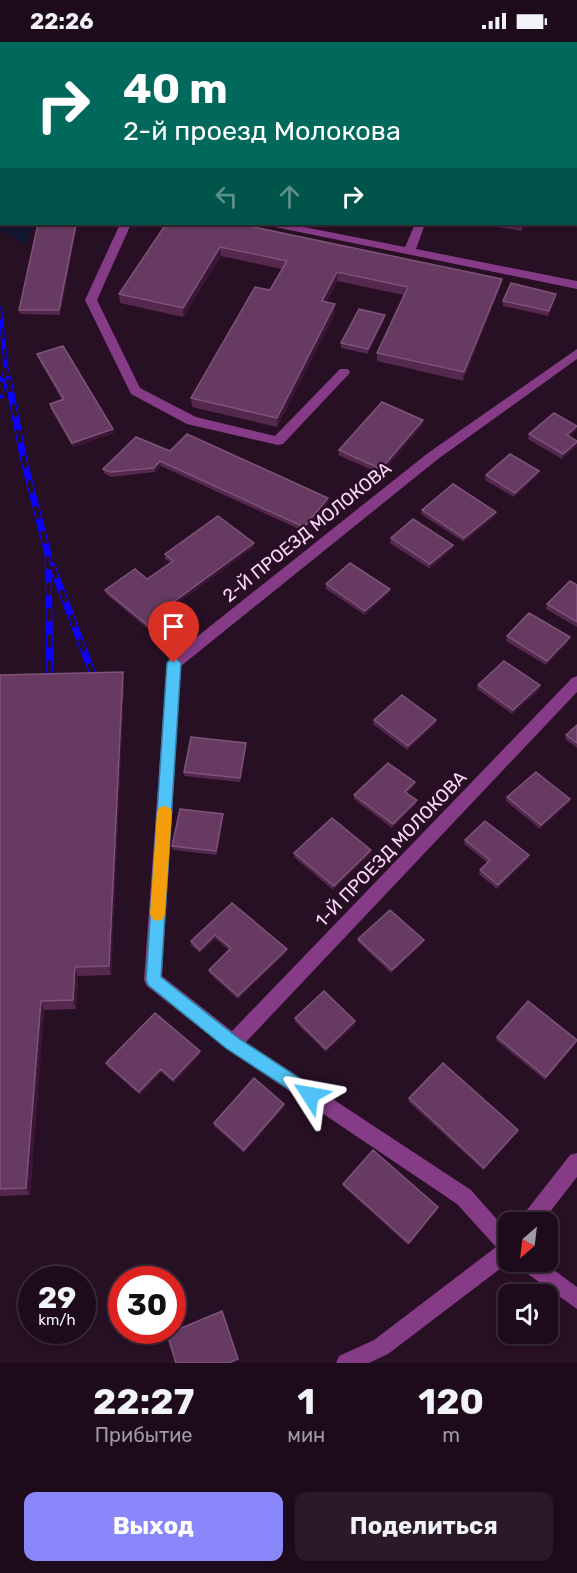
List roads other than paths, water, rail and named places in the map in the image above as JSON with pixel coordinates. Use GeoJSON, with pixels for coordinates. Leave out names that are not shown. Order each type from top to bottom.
{"type":"FeatureCollection","features":[{"type":"Feature","properties":{"kind":"street"},"geometry":{"type":"LineString","coordinates":[[125,225],[91,300],[135,391],[192,421],[278,441],[344,372]]}},
{"type":"Feature","properties":{"kind":"street"},"geometry":{"type":"LineString","coordinates":[[281,225],[577,285]]}},
{"type":"Feature","properties":{"kind":"street"},"geometry":{"type":"LineString","coordinates":[[409,251],[420,225]]}},
{"type":"Feature","properties":{"kind":"street","name":"2-Й ПРОЕЗД МОЛОКОВА"},"geometry":{"type":"LineString","coordinates":[[233,1043],[153,980],[174,663],[434,456],[577,353]]}},
{"type":"Feature","properties":{"kind":"street","name":"1-Й ПРОЕЗД МОЛОКОВА"},"geometry":{"type":"LineString","coordinates":[[233,1043],[577,682]]}},
{"type":"Feature","properties":{"kind":"street"},"geometry":{"type":"LineString","coordinates":[[233,1043],[464,1197],[498,1236]]}},
{"type":"Feature","properties":{"kind":"street"},"geometry":{"type":"LineString","coordinates":[[538,1212],[577,1162]]}},
{"type":"Feature","properties":{"kind":"street"},"geometry":{"type":"LineString","coordinates":[[346,1363],[381,1347],[498,1256]]}},
{"type":"Feature","properties":{"kind":"street"},"geometry":{"type":"LineString","coordinates":[[541,1272],[577,1299]]}},
{"type":"Feature","properties":{"kind":"railway"},"geometry":{"type":"LineString","coordinates":[[0,309],[6,367]]}},
{"type":"Feature","properties":{"kind":"railway"},"geometry":{"type":"LineString","coordinates":[[3,381],[6,367]]}},
{"type":"Feature","properties":{"kind":"railway"},"geometry":{"type":"LineString","coordinates":[[6,367],[9,381]]}},
{"type":"Feature","properties":{"kind":"railway"},"geometry":{"type":"LineString","coordinates":[[0,395],[3,379]]}},
{"type":"Feature","properties":{"kind":"railway"},"geometry":{"type":"LineString","coordinates":[[8,379],[24,461],[48,554],[50,685]]}},
{"type":"Feature","properties":{"kind":"railway"},"geometry":{"type":"LineString","coordinates":[[52,566],[96,683]]}}]}
